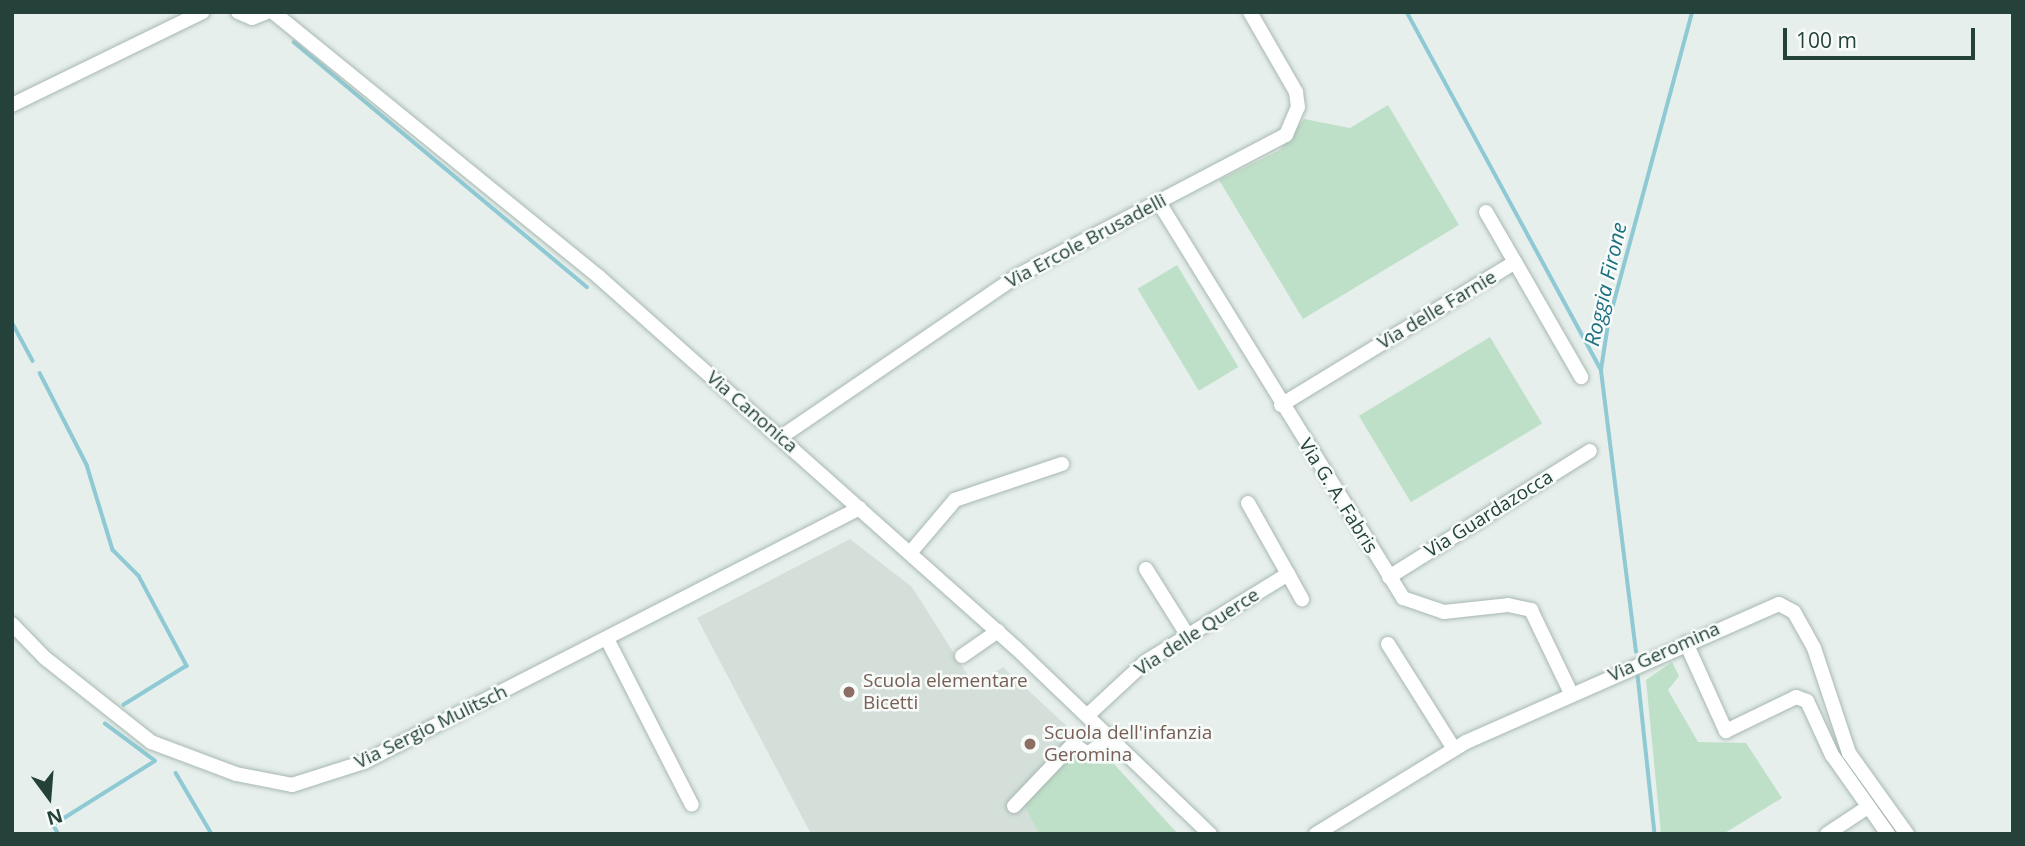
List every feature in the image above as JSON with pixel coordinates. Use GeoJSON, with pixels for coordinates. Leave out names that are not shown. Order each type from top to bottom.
{"type":"FeatureCollection","features":[{"type":"Feature","properties":{"kind":"street"},"geometry":{"type":"LineString","coordinates":[[12,105],[203,12]]}},
{"type":"Feature","properties":{"kind":"street"},"geometry":{"type":"LineString","coordinates":[[238,12],[252,18],[267,12]]}},
{"type":"Feature","properties":{"kind":"street","name":"Via Canonica"},"geometry":{"type":"LineString","coordinates":[[273,12],[599,277],[998,631],[1111,736],[1210,834]]}},
{"type":"Feature","properties":{"kind":"street","name":"Via Ercole Brusadelli"},"geometry":{"type":"LineString","coordinates":[[781,437],[1017,276],[1272,144],[1294,123],[1296,92],[1250,12]]}},
{"type":"Feature","properties":{"kind":"street","name":"Via G. A. Fabris"},"geometry":{"type":"LineString","coordinates":[[1158,201],[1281,405],[1403,598],[1444,612],[1508,605],[1531,610],[1571,693]]}},
{"type":"Feature","properties":{"kind":"street"},"geometry":{"type":"LineString","coordinates":[[1486,212],[1515,262]]}},
{"type":"Feature","properties":{"kind":"street","name":"Via delle Farnie"},"geometry":{"type":"LineString","coordinates":[[1281,405],[1515,262],[1581,377]]}},
{"type":"Feature","properties":{"kind":"street","name":"Via Guardazocca"},"geometry":{"type":"LineString","coordinates":[[1389,577],[1590,451]]}},
{"type":"Feature","properties":{"kind":"street"},"geometry":{"type":"LineString","coordinates":[[910,553],[955,500],[1062,464]]}},
{"type":"Feature","properties":{"kind":"street"},"geometry":{"type":"LineString","coordinates":[[1248,503],[1301,599]]}},
{"type":"Feature","properties":{"kind":"street","name":"Via Sergio Mulitsch"},"geometry":{"type":"LineString","coordinates":[[12,624],[45,658],[151,742],[236,774],[292,785],[364,762],[860,508]]}},
{"type":"Feature","properties":{"kind":"street"},"geometry":{"type":"LineString","coordinates":[[1146,569],[1188,636]]}},
{"type":"Feature","properties":{"kind":"street","name":"Via delle Querce"},"geometry":{"type":"LineString","coordinates":[[1088,714],[1145,662],[1288,574]]}},
{"type":"Feature","properties":{"kind":"street","name":"Via Geromina"},"geometry":{"type":"LineString","coordinates":[[1316,834],[1454,749],[1571,693],[1772,605],[1794,612],[1823,666],[1849,753],[1907,834]]}},
{"type":"Feature","properties":{"kind":"street"},"geometry":{"type":"LineString","coordinates":[[962,656],[998,631]]}},
{"type":"Feature","properties":{"kind":"street"},"geometry":{"type":"LineString","coordinates":[[607,639],[692,805]]}},
{"type":"Feature","properties":{"kind":"street"},"geometry":{"type":"LineString","coordinates":[[1686,643],[1726,731],[1801,697],[1811,705],[1832,755],[1888,834]]}},
{"type":"Feature","properties":{"kind":"street"},"geometry":{"type":"LineString","coordinates":[[1388,644],[1454,749]]}},
{"type":"Feature","properties":{"kind":"street"},"geometry":{"type":"LineString","coordinates":[[1014,806],[1073,744],[1088,754],[1111,736]]}},
{"type":"Feature","properties":{"kind":"street"},"geometry":{"type":"LineString","coordinates":[[1827,834],[1868,807]]}},
{"type":"Feature","properties":{"kind":"shaded area","name":"Scuola elementare Bicetti"},"geometry":{"type":"Polygon","coordinates":[[[850,539],[912,587],[974,685],[1003,667],[1084,742],[1024,805],[1039,834],[811,834],[697,618],[850,539]]]}},
{"type":"Feature","properties":{"kind":"green space"},"geometry":{"type":"Polygon","coordinates":[[[1388,105],[1459,225],[1303,319],[1219,180],[1280,150],[1304,119],[1350,128],[1388,105]]]}},
{"type":"Feature","properties":{"kind":"green space"},"geometry":{"type":"Polygon","coordinates":[[[1177,265],[1238,367],[1199,391],[1138,289],[1177,265]]]}},
{"type":"Feature","properties":{"kind":"green space"},"geometry":{"type":"Polygon","coordinates":[[[1490,337],[1542,424],[1411,502],[1359,416],[1490,337]]]}},
{"type":"Feature","properties":{"kind":"green space"},"geometry":{"type":"Polygon","coordinates":[[[1672,662],[1679,676],[1668,690],[1698,742],[1746,743],[1782,798],[1723,834],[1661,834],[1646,680],[1672,662]]]}},
{"type":"Feature","properties":{"kind":"green space"},"geometry":{"type":"Polygon","coordinates":[[[1075,752],[1089,759],[1104,753],[1178,834],[1039,834],[1024,805],[1075,752]]]}},
{"type":"Feature","properties":{"kind":"waterway"},"geometry":{"type":"LineString","coordinates":[[1407,12],[1600,368]]}},
{"type":"Feature","properties":{"kind":"waterway","name":"Roggia Firone"},"geometry":{"type":"LineString","coordinates":[[1636,652],[1601,370],[1608,324],[1692,12]]}},
{"type":"Feature","properties":{"kind":"waterway"},"geometry":{"type":"LineString","coordinates":[[294,42],[587,287]]}},
{"type":"Feature","properties":{"kind":"waterway"},"geometry":{"type":"LineString","coordinates":[[12,322],[33,361]]}},
{"type":"Feature","properties":{"kind":"waterway"},"geometry":{"type":"LineString","coordinates":[[40,373],[87,465],[113,550],[139,576],[187,666],[124,705]]}},
{"type":"Feature","properties":{"kind":"waterway","name":"Roggia Firone"},"geometry":{"type":"LineString","coordinates":[[1638,675],[1655,834]]}},
{"type":"Feature","properties":{"kind":"waterway"},"geometry":{"type":"LineString","coordinates":[[58,834],[53,825],[155,761],[105,724]]}},
{"type":"Feature","properties":{"kind":"waterway"},"geometry":{"type":"LineString","coordinates":[[176,773],[212,834]]}},
{"type":"Feature","properties":{"kind":"place","name":"Scuola elementare Bicetti"},"geometry":{"type":"Point","coordinates":[849,692]}},
{"type":"Feature","properties":{"kind":"place","name":"Scuola dell'infanzia Geromina"},"geometry":{"type":"Point","coordinates":[1030,744]}}]}
